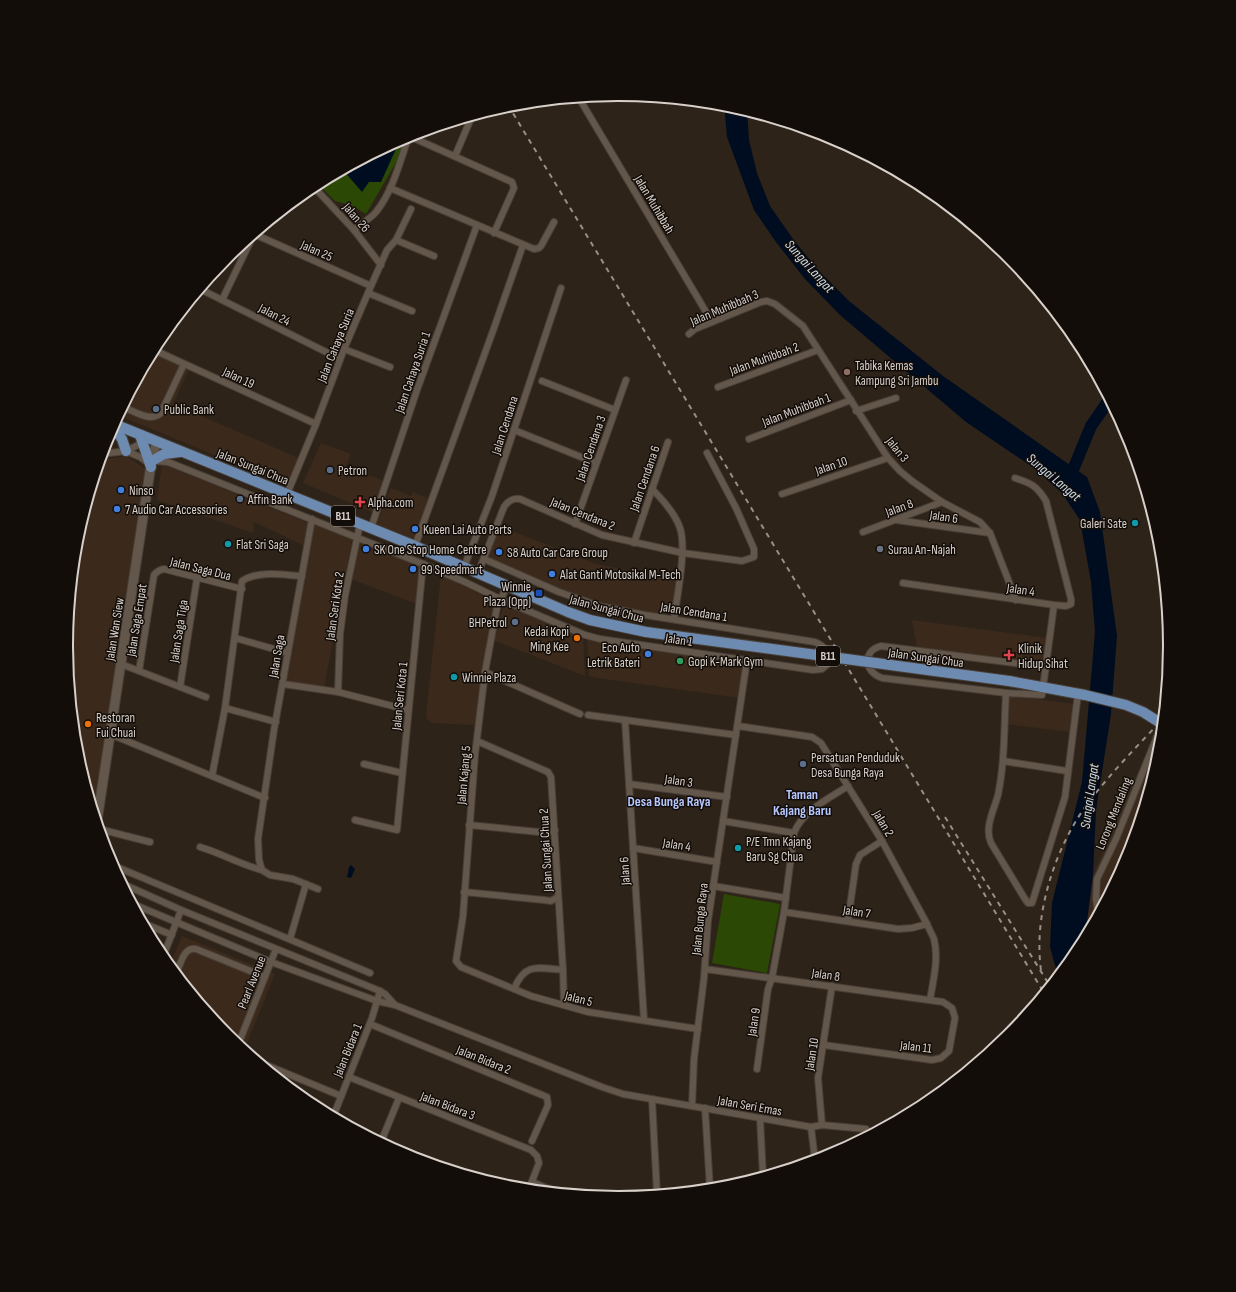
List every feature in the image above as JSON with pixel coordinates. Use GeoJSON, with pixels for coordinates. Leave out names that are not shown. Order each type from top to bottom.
{"type":"FeatureCollection","features":[{"type":"Feature","properties":{"kind":"main road","name":"Jalan Sungai Chua"},"geometry":{"type":"LineString","coordinates":[[118,427],[147,440],[182,451],[371,528],[546,603],[590,620],[646,632],[1009,681],[1043,687],[1081,694],[1126,705],[1143,712],[1157,721]]}},
{"type":"Feature","properties":{"kind":"main road"},"geometry":{"type":"LineString","coordinates":[[117,431],[122,439],[126,451]]}},
{"type":"Feature","properties":{"kind":"main road"},"geometry":{"type":"LineString","coordinates":[[147,440],[152,464],[164,454],[182,451]]}},
{"type":"Feature","properties":{"kind":"street","name":"Jalan Muhibbah"},"geometry":{"type":"LineString","coordinates":[[581,102],[712,322]]}},
{"type":"Feature","properties":{"kind":"street"},"geometry":{"type":"LineString","coordinates":[[455,156],[469,122]]}},
{"type":"Feature","properties":{"kind":"street"},"geometry":{"type":"LineString","coordinates":[[417,139],[510,180],[514,184],[514,188],[494,233]]}},
{"type":"Feature","properties":{"kind":"street"},"geometry":{"type":"LineString","coordinates":[[354,230],[376,211],[390,188],[406,143]]}},
{"type":"Feature","properties":{"kind":"street"},"geometry":{"type":"LineString","coordinates":[[390,188],[477,226],[534,248],[539,248],[554,222]]}},
{"type":"Feature","properties":{"kind":"street","name":"Jalan 26"},"geometry":{"type":"LineString","coordinates":[[318,191],[354,230],[381,264]]}},
{"type":"Feature","properties":{"kind":"street","name":"Jalan Cahaya Suria"},"geometry":{"type":"LineString","coordinates":[[287,494],[316,424],[344,349],[371,286],[388,250],[396,240],[411,209]]}},
{"type":"Feature","properties":{"kind":"street","name":"Jalan Cahaya Suria 1"},"geometry":{"type":"LineString","coordinates":[[371,528],[417,390],[477,226]]}},
{"type":"Feature","properties":{"kind":"street","name":"Jalan 25"},"geometry":{"type":"LineString","coordinates":[[259,236],[371,286]]}},
{"type":"Feature","properties":{"kind":"street"},"geometry":{"type":"LineString","coordinates":[[396,240],[434,256]]}},
{"type":"Feature","properties":{"kind":"street"},"geometry":{"type":"LineString","coordinates":[[414,546],[523,245]]}},
{"type":"Feature","properties":{"kind":"street"},"geometry":{"type":"LineString","coordinates":[[222,300],[248,247]]}},
{"type":"Feature","properties":{"kind":"street","name":"Jalan Cendana"},"geometry":{"type":"LineString","coordinates":[[464,567],[492,496],[561,288]]}},
{"type":"Feature","properties":{"kind":"street","name":"Jalan 24"},"geometry":{"type":"LineString","coordinates":[[205,291],[340,359]]}},
{"type":"Feature","properties":{"kind":"street"},"geometry":{"type":"LineString","coordinates":[[368,293],[412,311]]}},
{"type":"Feature","properties":{"kind":"street","name":"Jalan Muhibbah 3"},"geometry":{"type":"LineString","coordinates":[[689,334],[695,329],[761,302],[767,301]]}},
{"type":"Feature","properties":{"kind":"street","name":"Jalan 3"},"geometry":{"type":"LineString","coordinates":[[767,301],[775,304],[802,326],[888,458],[912,481],[942,502],[974,518],[985,526],[990,533],[1016,600]]}},
{"type":"Feature","properties":{"kind":"street"},"geometry":{"type":"LineString","coordinates":[[344,349],[390,367]]}},
{"type":"Feature","properties":{"kind":"street","name":"Jalan Muhibbah 2"},"geometry":{"type":"LineString","coordinates":[[718,387],[818,350]]}},
{"type":"Feature","properties":{"kind":"street","name":"Jalan 19"},"geometry":{"type":"LineString","coordinates":[[159,352],[316,424]]}},
{"type":"Feature","properties":{"kind":"street"},"geometry":{"type":"LineString","coordinates":[[127,409],[149,417],[156,417],[161,413],[184,364]]}},
{"type":"Feature","properties":{"kind":"street","name":"Jalan Cendana 3"},"geometry":{"type":"LineString","coordinates":[[575,524],[626,380]]}},
{"type":"Feature","properties":{"kind":"street"},"geometry":{"type":"LineString","coordinates":[[542,381],[615,410]]}},
{"type":"Feature","properties":{"kind":"street"},"geometry":{"type":"LineString","coordinates":[[856,411],[896,398]]}},
{"type":"Feature","properties":{"kind":"street","name":"Jalan Muhibbah 1"},"geometry":{"type":"LineString","coordinates":[[749,439],[850,400]]}},
{"type":"Feature","properties":{"kind":"street"},"geometry":{"type":"LineString","coordinates":[[514,430],[596,463]]}},
{"type":"Feature","properties":{"kind":"street"},"geometry":{"type":"LineString","coordinates":[[108,453],[126,451],[147,440]]}},
{"type":"Feature","properties":{"kind":"street","name":"Jalan Wan Siew"},"geometry":{"type":"LineString","coordinates":[[99,810],[152,464],[147,440]]}},
{"type":"Feature","properties":{"kind":"street","name":"Jalan Cendana 6"},"geometry":{"type":"LineString","coordinates":[[634,543],[668,442]]}},
{"type":"Feature","properties":{"kind":"street"},"geometry":{"type":"LineString","coordinates":[[126,451],[152,464]]}},
{"type":"Feature","properties":{"kind":"street","name":"Jalan Cendana 2"},"geometry":{"type":"LineString","coordinates":[[484,559],[504,507],[512,499],[520,499],[602,535],[634,543],[683,553],[742,561],[754,557],[754,548],[736,508],[707,453]]}},
{"type":"Feature","properties":{"kind":"street","name":"Jalan 10"},"geometry":{"type":"LineString","coordinates":[[782,494],[888,458]]}},
{"type":"Feature","properties":{"kind":"street","name":"Jalan 1"},"geometry":{"type":"LineString","coordinates":[[152,464],[168,462],[423,564],[585,635],[600,639],[813,670]]}},
{"type":"Feature","properties":{"kind":"street"},"geometry":{"type":"LineString","coordinates":[[216,481],[221,468]]}},
{"type":"Feature","properties":{"kind":"street","name":"Jalan 4"},"geometry":{"type":"LineString","coordinates":[[903,583],[1016,600],[1069,606],[1072,602],[1049,508],[1040,491],[1035,486],[1015,478]]}},
{"type":"Feature","properties":{"kind":"street"},"geometry":{"type":"LineString","coordinates":[[652,489],[661,498],[675,517],[683,541],[683,553],[674,620]]}},
{"type":"Feature","properties":{"kind":"street","name":"Jalan 8"},"geometry":{"type":"LineString","coordinates":[[863,532],[942,502]]}},
{"type":"Feature","properties":{"kind":"street","name":"Jalan Saga"},"geometry":{"type":"LineString","coordinates":[[262,870],[259,860],[258,839],[276,722],[312,519]]}},
{"type":"Feature","properties":{"kind":"street","name":"Jalan 6"},"geometry":{"type":"LineString","coordinates":[[896,520],[990,533]]}},
{"type":"Feature","properties":{"kind":"street","name":"Jalan Seri Kota 2"},"geometry":{"type":"LineString","coordinates":[[338,692],[341,626],[345,596],[360,524]]}},
{"type":"Feature","properties":{"kind":"street"},"geometry":{"type":"LineString","coordinates":[[478,573],[484,559]]}},
{"type":"Feature","properties":{"kind":"street","name":"Jalan Cendana 1"},"geometry":{"type":"LineString","coordinates":[[484,559],[582,601],[617,610],[815,642],[825,648],[829,663],[822,669],[813,670]]}},
{"type":"Feature","properties":{"kind":"street","name":"Jalan Seri Kota 1"},"geometry":{"type":"LineString","coordinates":[[355,820],[397,830],[423,564]]}},
{"type":"Feature","properties":{"kind":"street","name":"Jalan Saga Dua"},"geometry":{"type":"LineString","coordinates":[[156,572],[164,569],[242,589]]}},
{"type":"Feature","properties":{"kind":"street","name":"Jalan Saga Empat"},"geometry":{"type":"LineString","coordinates":[[139,671],[154,575],[156,572]]}},
{"type":"Feature","properties":{"kind":"street"},"geometry":{"type":"LineString","coordinates":[[212,776],[225,708],[242,581],[254,576],[273,574],[302,576]]}},
{"type":"Feature","properties":{"kind":"street","name":"Jalan Saga Tiga"},"geometry":{"type":"LineString","coordinates":[[180,687],[197,578]]}},
{"type":"Feature","properties":{"kind":"street","name":"Jalan Kajang 5"},"geometry":{"type":"LineString","coordinates":[[461,968],[456,961],[463,916],[469,825],[485,672],[497,608],[507,586]]}},
{"type":"Feature","properties":{"kind":"street"},"geometry":{"type":"LineString","coordinates":[[541,617],[546,603]]}},
{"type":"Feature","properties":{"kind":"street"},"geometry":{"type":"LineString","coordinates":[[1045,667],[881,646],[876,647],[872,651],[868,661],[869,669],[877,677],[1006,693],[1042,695],[1054,605]]}},
{"type":"Feature","properties":{"kind":"street"},"geometry":{"type":"LineString","coordinates":[[235,638],[288,653]]}},
{"type":"Feature","properties":{"kind":"street","name":"Jalan Bunga Raya"},"geometry":{"type":"LineString","coordinates":[[692,1106],[694,1059],[705,969],[708,921],[747,660]]}},
{"type":"Feature","properties":{"kind":"street"},"geometry":{"type":"LineString","coordinates":[[121,664],[206,697]]}},
{"type":"Feature","properties":{"kind":"street"},"geometry":{"type":"LineString","coordinates":[[485,672],[580,714]]}},
{"type":"Feature","properties":{"kind":"street"},"geometry":{"type":"LineString","coordinates":[[283,684],[338,692],[408,710]]}},
{"type":"Feature","properties":{"kind":"street"},"geometry":{"type":"LineString","coordinates":[[1006,693],[1003,761],[998,794],[988,833],[989,838],[1028,903],[1032,903],[1065,796],[1067,771],[1081,694]]}},
{"type":"Feature","properties":{"kind":"street"},"geometry":{"type":"LineString","coordinates":[[225,708],[276,722]]}},
{"type":"Feature","properties":{"kind":"street"},"geometry":{"type":"LineString","coordinates":[[588,715],[736,735]]}},
{"type":"Feature","properties":{"kind":"street","name":"Jalan 6"},"geometry":{"type":"LineString","coordinates":[[625,720],[644,1020]]}},
{"type":"Feature","properties":{"kind":"street","name":"Jalan 2"},"geometry":{"type":"LineString","coordinates":[[738,726],[812,737],[821,743],[882,841],[927,924],[933,938],[935,949],[934,970],[930,1000]]}},
{"type":"Feature","properties":{"kind":"street"},"geometry":{"type":"LineString","coordinates":[[110,734],[265,798]]}},
{"type":"Feature","properties":{"kind":"street","name":"Jalan Sungai Chua 2"},"geometry":{"type":"LineString","coordinates":[[477,742],[548,772],[551,777],[564,1005]]}},
{"type":"Feature","properties":{"kind":"street","name":"Lorong Mendaling"},"geometry":{"type":"LineString","coordinates":[[1097,906],[1097,879],[1116,839],[1154,743]]}},
{"type":"Feature","properties":{"kind":"street"},"geometry":{"type":"LineString","coordinates":[[1003,761],[1067,771]]}},
{"type":"Feature","properties":{"kind":"street"},"geometry":{"type":"LineString","coordinates":[[364,764],[402,773]]}},
{"type":"Feature","properties":{"kind":"street","name":"Jalan 3"},"geometry":{"type":"LineString","coordinates":[[629,784],[727,797]]}},
{"type":"Feature","properties":{"kind":"street"},"geometry":{"type":"LineString","coordinates":[[772,978],[784,912],[794,832],[799,822],[808,812],[848,786]]}},
{"type":"Feature","properties":{"kind":"street"},"geometry":{"type":"LineString","coordinates":[[723,821],[794,832]]}},
{"type":"Feature","properties":{"kind":"street"},"geometry":{"type":"LineString","coordinates":[[469,825],[549,833],[555,830]]}},
{"type":"Feature","properties":{"kind":"street"},"geometry":{"type":"LineString","coordinates":[[105,831],[150,842]]}},
{"type":"Feature","properties":{"kind":"street"},"geometry":{"type":"LineString","coordinates":[[848,920],[856,864],[860,855],[882,841]]}},
{"type":"Feature","properties":{"kind":"street"},"geometry":{"type":"LineString","coordinates":[[200,847],[214,851],[253,868],[262,870],[270,875],[293,879],[318,889]]}},
{"type":"Feature","properties":{"kind":"street","name":"Jalan 4"},"geometry":{"type":"LineString","coordinates":[[633,848],[717,862]]}},
{"type":"Feature","properties":{"kind":"street"},"geometry":{"type":"LineString","coordinates":[[120,868],[370,973]]}},
{"type":"Feature","properties":{"kind":"street"},"geometry":{"type":"LineString","coordinates":[[290,939],[306,884]]}},
{"type":"Feature","properties":{"kind":"street"},"geometry":{"type":"LineString","coordinates":[[713,886],[786,898]]}},
{"type":"Feature","properties":{"kind":"street"},"geometry":{"type":"LineString","coordinates":[[129,887],[181,910],[380,991],[385,994],[395,1005]]}},
{"type":"Feature","properties":{"kind":"street"},"geometry":{"type":"LineString","coordinates":[[464,892],[551,901],[558,897]]}},
{"type":"Feature","properties":{"kind":"street"},"geometry":{"type":"LineString","coordinates":[[140,907],[271,962],[377,1001],[395,1005]]}},
{"type":"Feature","properties":{"kind":"street"},"geometry":{"type":"LineString","coordinates":[[166,950],[181,910]]}},
{"type":"Feature","properties":{"kind":"street","name":"Jalan 7"},"geometry":{"type":"LineString","coordinates":[[784,912],[848,920],[898,929],[912,928],[927,924]]}},
{"type":"Feature","properties":{"kind":"street"},"geometry":{"type":"LineString","coordinates":[[151,926],[172,935]]}},
{"type":"Feature","properties":{"kind":"street"},"geometry":{"type":"LineString","coordinates":[[179,968],[188,950],[192,948],[265,977]]}},
{"type":"Feature","properties":{"kind":"street","name":"Pearl Avenue"},"geometry":{"type":"LineString","coordinates":[[241,1038],[276,949]]}},
{"type":"Feature","properties":{"kind":"street","name":"Jalan 5"},"geometry":{"type":"LineString","coordinates":[[461,968],[531,996],[588,1012],[698,1028]]}},
{"type":"Feature","properties":{"kind":"street"},"geometry":{"type":"LineString","coordinates":[[514,989],[521,975],[526,970],[542,968],[563,970]]}},
{"type":"Feature","properties":{"kind":"street","name":"Jalan 8"},"geometry":{"type":"LineString","coordinates":[[705,969],[943,1002]]}},
{"type":"Feature","properties":{"kind":"street","name":"Jalan 9"},"geometry":{"type":"LineString","coordinates":[[757,1069],[768,989],[772,978]]}},
{"type":"Feature","properties":{"kind":"street","name":"Jalan 10"},"geometry":{"type":"LineString","coordinates":[[822,1125],[818,1078],[832,986]]}},
{"type":"Feature","properties":{"kind":"street","name":"Jalan Bidara 1"},"geometry":{"type":"LineString","coordinates":[[335,1112],[370,1024],[380,991]]}},
{"type":"Feature","properties":{"kind":"street","name":"Jalan 11"},"geometry":{"type":"LineString","coordinates":[[824,1045],[932,1060],[941,1058],[949,1051],[955,1018],[952,1008],[943,1002]]}},
{"type":"Feature","properties":{"kind":"street","name":"Jalan Seri Emas"},"geometry":{"type":"LineString","coordinates":[[395,1005],[602,1087],[624,1094],[811,1126],[822,1125],[866,1129],[867,1130]]}},
{"type":"Feature","properties":{"kind":"street","name":"Jalan Bidara 2"},"geometry":{"type":"LineString","coordinates":[[370,1024],[547,1097],[548,1105],[532,1141]]}},
{"type":"Feature","properties":{"kind":"street"},"geometry":{"type":"LineString","coordinates":[[274,1068],[341,1096]]}},
{"type":"Feature","properties":{"kind":"street","name":"Jalan Bidara 3"},"geometry":{"type":"LineString","coordinates":[[349,1077],[531,1150],[538,1156],[539,1164],[532,1182]]}},
{"type":"Feature","properties":{"kind":"street"},"geometry":{"type":"LineString","coordinates":[[384,1138],[399,1098]]}},
{"type":"Feature","properties":{"kind":"street"},"geometry":{"type":"LineString","coordinates":[[652,1099],[657,1190]]}},
{"type":"Feature","properties":{"kind":"street"},"geometry":{"type":"LineString","coordinates":[[704,1108],[710,1183]]}},
{"type":"Feature","properties":{"kind":"street"},"geometry":{"type":"LineString","coordinates":[[760,1118],[764,1171]]}},
{"type":"Feature","properties":{"kind":"street"},"geometry":{"type":"LineString","coordinates":[[811,1126],[814,1154]]}},
{"type":"Feature","properties":{"kind":"street"},"geometry":{"type":"LineString","coordinates":[[532,1182],[539,1185]]}},
{"type":"Feature","properties":{"kind":"shaded area"},"geometry":{"type":"Polygon","coordinates":[[[158,355],[189,369],[173,404],[299,458],[287,485],[123,417],[146,373],[158,355]]]}},
{"type":"Feature","properties":{"kind":"shaded area"},"geometry":{"type":"Polygon","coordinates":[[[113,440],[113,449],[110,449],[113,440]]]}},
{"type":"Feature","properties":{"kind":"shaded area"},"geometry":{"type":"Polygon","coordinates":[[[321,443],[351,454],[346,466],[384,481],[374,513],[303,483],[321,443]]]}},
{"type":"Feature","properties":{"kind":"shaded area"},"geometry":{"type":"Polygon","coordinates":[[[126,456],[147,470],[96,800],[83,752],[78,717],[74,682],[74,610],[83,540],[106,459],[126,456]]]}},
{"type":"Feature","properties":{"kind":"shaded area"},"geometry":{"type":"Polygon","coordinates":[[[162,464],[308,523],[303,545],[254,522],[253,533],[157,500],[162,464]]]}},
{"type":"Feature","properties":{"kind":"shaded area"},"geometry":{"type":"Polygon","coordinates":[[[391,488],[411,496],[413,492],[431,499],[416,540],[376,524],[391,488]]]}},
{"type":"Feature","properties":{"kind":"shaded area"},"geometry":{"type":"Polygon","coordinates":[[[314,524],[352,539],[324,688],[285,682],[314,524]]]}},
{"type":"Feature","properties":{"kind":"shaded area"},"geometry":{"type":"Polygon","coordinates":[[[499,526],[596,564],[677,580],[673,605],[661,615],[600,603],[579,597],[487,557],[499,526]]]}},
{"type":"Feature","properties":{"kind":"shaded area"},"geometry":{"type":"Polygon","coordinates":[[[360,541],[420,565],[417,604],[351,579],[360,541]]]}},
{"type":"Feature","properties":{"kind":"shaded area","name":"Winnie Plaza"},"geometry":{"type":"Polygon","coordinates":[[[441,575],[496,602],[476,725],[432,723],[426,716],[441,575]]]}},
{"type":"Feature","properties":{"kind":"shaded area"},"geometry":{"type":"Polygon","coordinates":[[[504,604],[583,637],[585,676],[493,640],[504,604]]]}},
{"type":"Feature","properties":{"kind":"shaded area"},"geometry":{"type":"Polygon","coordinates":[[[912,620],[1047,638],[1043,665],[917,648],[912,620]]]}},
{"type":"Feature","properties":{"kind":"shaded area"},"geometry":{"type":"Polygon","coordinates":[[[587,638],[745,662],[740,698],[591,677],[589,675],[587,638]]]}},
{"type":"Feature","properties":{"kind":"shaded area"},"geometry":{"type":"Polygon","coordinates":[[[1009,696],[1074,704],[1070,732],[1007,724],[1009,696]]]}},
{"type":"Feature","properties":{"kind":"shaded area"},"geometry":{"type":"Polygon","coordinates":[[[1156,730],[1153,752],[1144,787],[1122,855],[1087,924],[1093,875],[1156,730]]]}},
{"type":"Feature","properties":{"kind":"shaded area"},"geometry":{"type":"Polygon","coordinates":[[[182,936],[275,974],[246,1044],[208,1005],[173,959],[182,936]]]}},
{"type":"Feature","properties":{"kind":"green space"},"geometry":{"type":"Polygon","coordinates":[[[408,143],[366,214],[353,206],[335,201],[322,188],[377,157],[408,143]]]}},
{"type":"Feature","properties":{"kind":"green space"},"geometry":{"type":"Polygon","coordinates":[[[724,894],[780,904],[767,973],[712,963],[724,894]]]}},
{"type":"Feature","properties":{"kind":"water","name":"Sungai Langat"},"geometry":{"type":"Polygon","coordinates":[[[725,111],[747,117],[749,140],[757,173],[770,206],[793,239],[818,270],[849,301],[943,376],[1087,477],[1100,512],[1117,636],[1111,714],[1096,810],[1093,875],[1087,924],[1056,969],[1050,947],[1052,903],[1082,782],[1095,632],[1091,582],[1080,520],[1062,493],[1034,468],[966,422],[840,315],[805,279],[776,242],[754,210],[727,137],[725,111]]]}},
{"type":"Feature","properties":{"kind":"water"},"geometry":{"type":"Polygon","coordinates":[[[396,148],[381,182],[369,182],[362,192],[346,174],[396,148]]]}},
{"type":"Feature","properties":{"kind":"water"},"geometry":{"type":"Polygon","coordinates":[[[351,865],[355,869],[351,878],[347,877],[349,867],[351,865]]]}},
{"type":"Feature","properties":{"kind":"waterway","name":"Sungai Langat"},"geometry":{"type":"LineString","coordinates":[[1068,482],[1091,426],[1106,404]]}},
{"type":"Feature","properties":{"kind":"railway"},"geometry":{"type":"LineString","coordinates":[[512,111],[1041,989]]}},
{"type":"Feature","properties":{"kind":"railway"},"geometry":{"type":"LineString","coordinates":[[1041,970],[1039,948],[1044,903],[1050,880],[1067,837],[1078,817],[1099,789],[1157,726]]}},
{"type":"Feature","properties":{"kind":"railway"},"geometry":{"type":"LineString","coordinates":[[945,817],[1047,981]]}},
{"type":"Feature","properties":{"kind":"place","name":"Tabika Kemas Kampung Sri Jambu"},"geometry":{"type":"Point","coordinates":[847,372]}},
{"type":"Feature","properties":{"kind":"place","name":"Public Bank"},"geometry":{"type":"Point","coordinates":[156,409]}},
{"type":"Feature","properties":{"kind":"place","name":"Petron"},"geometry":{"type":"Point","coordinates":[330,470]}},
{"type":"Feature","properties":{"kind":"place","name":"Ninso"},"geometry":{"type":"Point","coordinates":[121,490]}},
{"type":"Feature","properties":{"kind":"place","name":"Affin Bank"},"geometry":{"type":"Point","coordinates":[240,499]}},
{"type":"Feature","properties":{"kind":"place","name":"Alpha.com"},"geometry":{"type":"Point","coordinates":[360,502]}},
{"type":"Feature","properties":{"kind":"place","name":"7 Audio Car Accessories"},"geometry":{"type":"Point","coordinates":[117,509]}},
{"type":"Feature","properties":{"kind":"place","name":"Galeri Sate"},"geometry":{"type":"Point","coordinates":[1135,523]}},
{"type":"Feature","properties":{"kind":"place","name":"Kueen Lai Auto Parts"},"geometry":{"type":"Point","coordinates":[415,529]}},
{"type":"Feature","properties":{"kind":"place","name":"Flat Sri Saga"},"geometry":{"type":"Point","coordinates":[228,544]}},
{"type":"Feature","properties":{"kind":"place","name":"SK One Stop Home Centre"},"geometry":{"type":"Point","coordinates":[366,549]}},
{"type":"Feature","properties":{"kind":"place","name":"Surau An-Najah"},"geometry":{"type":"Point","coordinates":[880,549]}},
{"type":"Feature","properties":{"kind":"place","name":"S8 Auto Car Care Group"},"geometry":{"type":"Point","coordinates":[499,552]}},
{"type":"Feature","properties":{"kind":"place","name":"99 Speedmart"},"geometry":{"type":"Point","coordinates":[413,569]}},
{"type":"Feature","properties":{"kind":"place","name":"Alat Ganti Motosikal M-Tech"},"geometry":{"type":"Point","coordinates":[552,574]}},
{"type":"Feature","properties":{"kind":"place","name":"Winnie Plaza (Opp)"},"geometry":{"type":"Point","coordinates":[539,593]}},
{"type":"Feature","properties":{"kind":"place","name":"BHPetrol"},"geometry":{"type":"Point","coordinates":[515,622]}},
{"type":"Feature","properties":{"kind":"place","name":"Kedai Kopi Ming Kee"},"geometry":{"type":"Point","coordinates":[577,638]}},
{"type":"Feature","properties":{"kind":"place","name":"Eco Auto Letrik Bateri"},"geometry":{"type":"Point","coordinates":[648,654]}},
{"type":"Feature","properties":{"kind":"place","name":"Klinik Hidup Sihat"},"geometry":{"type":"Point","coordinates":[1009,655]}},
{"type":"Feature","properties":{"kind":"place","name":"Gopi K-Mark Gym"},"geometry":{"type":"Point","coordinates":[680,661]}},
{"type":"Feature","properties":{"kind":"place","name":"Winnie Plaza"},"geometry":{"type":"Point","coordinates":[454,677]}},
{"type":"Feature","properties":{"kind":"place","name":"Restoran Fui Chuai"},"geometry":{"type":"Point","coordinates":[88,724]}},
{"type":"Feature","properties":{"kind":"place","name":"Persatuan Penduduk Desa Bunga Raya"},"geometry":{"type":"Point","coordinates":[803,764]}},
{"type":"Feature","properties":{"kind":"place","name":"P/E Tmn Kajang Baru Sg Chua"},"geometry":{"type":"Point","coordinates":[738,848]}},
{"type":"Feature","properties":{"kind":"district","name":"Desa Bunga Raya"},"geometry":{"type":"Point","coordinates":[669,801]}},
{"type":"Feature","properties":{"kind":"district","name":"Taman Kajang Baru"},"geometry":{"type":"Point","coordinates":[802,802]}}]}
